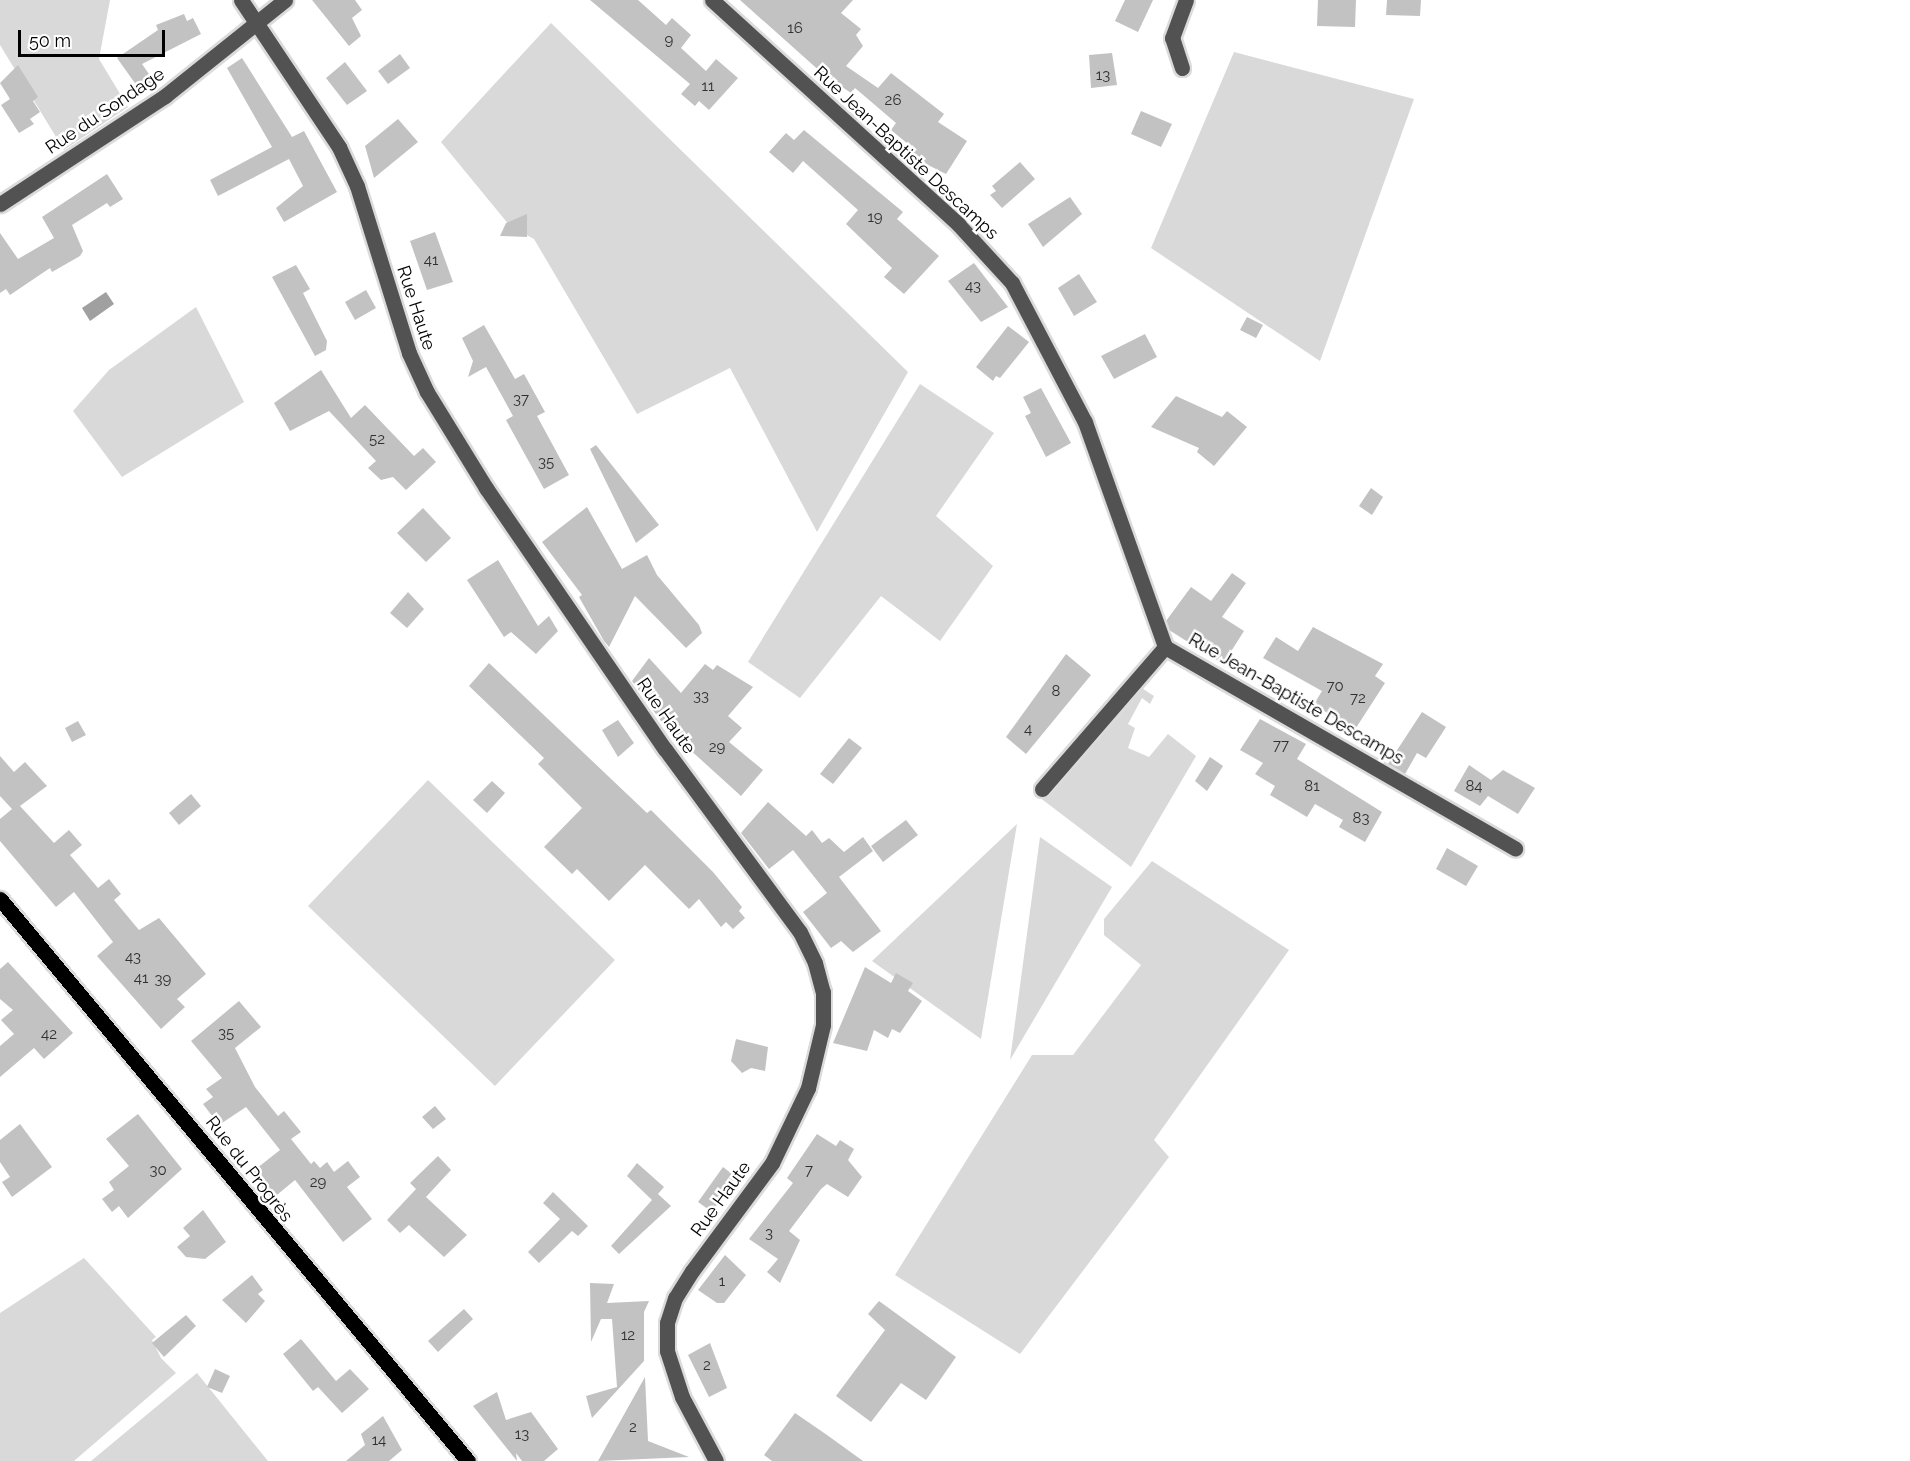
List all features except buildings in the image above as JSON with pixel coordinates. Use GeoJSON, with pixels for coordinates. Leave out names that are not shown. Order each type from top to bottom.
{"type":"FeatureCollection","features":[{"type":"Feature","properties":{"kind":"main road","name":"Rue du Progrès"},"geometry":{"type":"LineString","coordinates":[[0,899],[468,1461]]}},
{"type":"Feature","properties":{"kind":"street","name":"Rue Haute"},"geometry":{"type":"LineString","coordinates":[[241,0],[339,147],[362,203],[409,354],[427,392],[486,488],[668,754],[800,932],[814,960],[823,992],[823,1025],[808,1088],[772,1163],[686,1280],[667,1323],[667,1352],[682,1397],[716,1461]]}},
{"type":"Feature","properties":{"kind":"street","name":"Rue du Sondage"},"geometry":{"type":"LineString","coordinates":[[0,204],[165,96],[258,25],[285,0]]}},
{"type":"Feature","properties":{"kind":"street","name":"Rue Jean-Baptiste Descamps"},"geometry":{"type":"LineString","coordinates":[[712,0],[958,224],[1012,283],[1085,422],[1165,647],[1515,848]]}},
{"type":"Feature","properties":{"kind":"street"},"geometry":{"type":"LineString","coordinates":[[1182,68],[1172,38],[1186,0]]}},
{"type":"Feature","properties":{"kind":"street"},"geometry":{"type":"LineString","coordinates":[[1042,789],[1165,647]]}},
{"type":"Feature","properties":{"kind":"shaded area"},"geometry":{"type":"Polygon","coordinates":[[[0,0],[110,0],[99,59],[128,107],[64,150],[0,45],[0,0]]]}},
{"type":"Feature","properties":{"kind":"shaded area"},"geometry":{"type":"Polygon","coordinates":[[[551,23],[908,372],[817,532],[730,368],[637,414],[534,239],[510,226],[441,142],[551,23]]]}},
{"type":"Feature","properties":{"kind":"shaded area"},"geometry":{"type":"Polygon","coordinates":[[[1234,52],[1414,99],[1320,361],[1151,248],[1234,52]]]}},
{"type":"Feature","properties":{"kind":"shaded area"},"geometry":{"type":"Polygon","coordinates":[[[106,292],[114,304],[90,321],[82,308],[106,292]]]}},
{"type":"Feature","properties":{"kind":"shaded area"},"geometry":{"type":"Polygon","coordinates":[[[196,307],[244,402],[122,477],[73,411],[109,370],[196,307]]]}},
{"type":"Feature","properties":{"kind":"shaded area"},"geometry":{"type":"Polygon","coordinates":[[[920,384],[994,433],[936,516],[993,566],[940,641],[881,596],[800,698],[748,662],[920,384]]]}},
{"type":"Feature","properties":{"kind":"shaded area"},"geometry":{"type":"Polygon","coordinates":[[[1134,683],[1154,696],[1150,704],[1142,698],[1128,724],[1135,728],[1128,748],[1149,757],[1168,734],[1196,756],[1131,867],[1039,797],[1134,683]]]}},
{"type":"Feature","properties":{"kind":"shaded area"},"geometry":{"type":"Polygon","coordinates":[[[428,780],[615,960],[495,1086],[308,906],[428,780]]]}},
{"type":"Feature","properties":{"kind":"shaded area"},"geometry":{"type":"Polygon","coordinates":[[[1017,824],[981,1039],[872,961],[1017,824]]]}},
{"type":"Feature","properties":{"kind":"shaded area"},"geometry":{"type":"Polygon","coordinates":[[[1040,837],[1112,887],[1010,1060],[1040,837]]]}},
{"type":"Feature","properties":{"kind":"shaded area"},"geometry":{"type":"Polygon","coordinates":[[[1152,861],[1289,950],[1154,1140],[1169,1157],[1020,1354],[895,1275],[1032,1055],[1073,1055],[1141,965],[1104,935],[1104,919],[1152,861]]]}},
{"type":"Feature","properties":{"kind":"shaded area"},"geometry":{"type":"Polygon","coordinates":[[[84,1258],[156,1337],[152,1340],[161,1358],[176,1373],[74,1461],[0,1461],[0,1313],[84,1258]]]}},
{"type":"Feature","properties":{"kind":"shaded area"},"geometry":{"type":"Polygon","coordinates":[[[197,1373],[268,1461],[91,1461],[197,1373]]]}}]}
